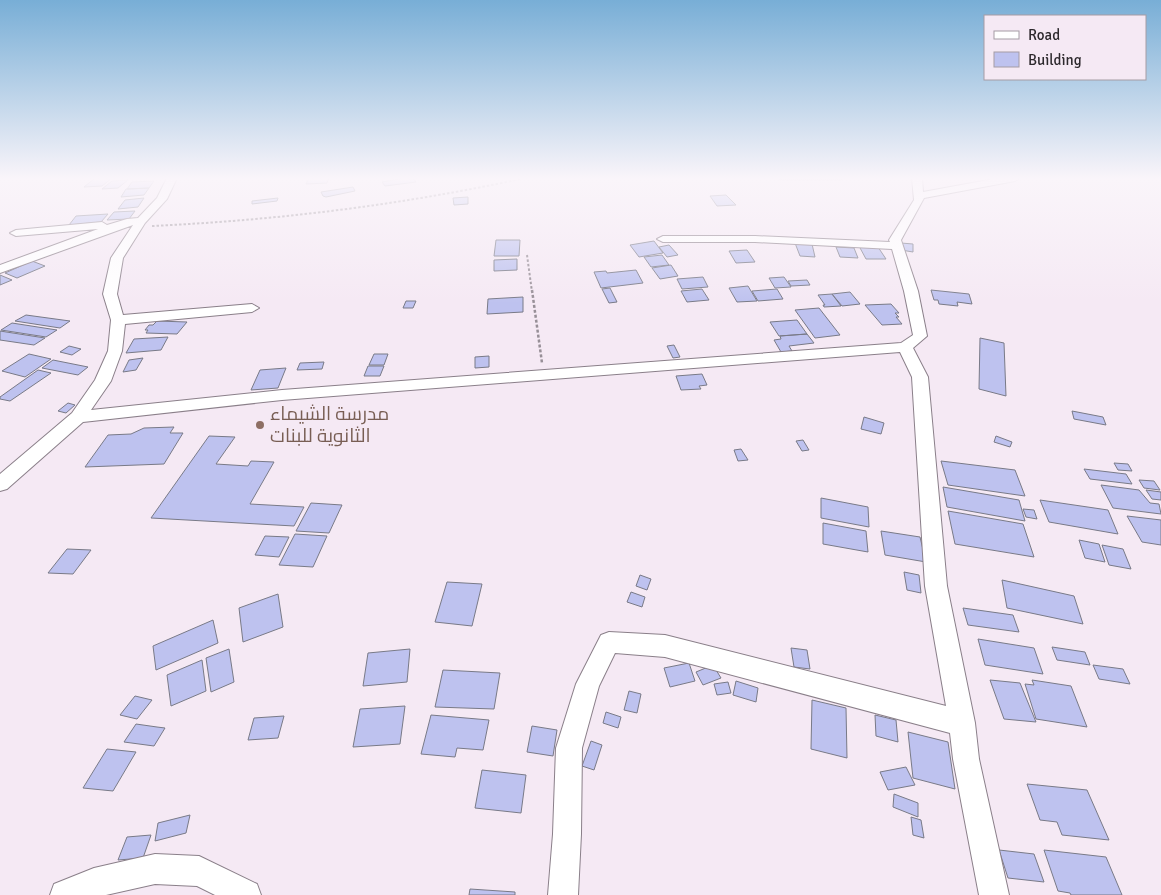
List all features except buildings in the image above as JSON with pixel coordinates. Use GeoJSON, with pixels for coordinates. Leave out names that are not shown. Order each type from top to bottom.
{"type":"FeatureCollection","features":[{"type":"Feature","properties":{"kind":"street"},"geometry":{"type":"LineString","coordinates":[[0,484],[78,417],[103,382],[115,351],[118,320],[110,294],[117,258],[135,223],[139,220]]}},
{"type":"Feature","properties":{"kind":"street"},"geometry":{"type":"LineString","coordinates":[[78,417],[282,395],[905,347],[920,336],[911,291],[895,240],[909,220]]}},
{"type":"Feature","properties":{"kind":"street"},"geometry":{"type":"LineString","coordinates":[[16,233],[135,223]]}},
{"type":"Feature","properties":{"kind":"street"},"geometry":{"type":"LineString","coordinates":[[0,269],[135,223]]}},
{"type":"Feature","properties":{"kind":"street"},"geometry":{"type":"LineString","coordinates":[[663,239],[755,239],[897,246]]}},
{"type":"Feature","properties":{"kind":"street"},"geometry":{"type":"LineString","coordinates":[[118,320],[252,308]]}},
{"type":"Feature","properties":{"kind":"street"},"geometry":{"type":"LineString","coordinates":[[905,347],[920,377],[936,586],[962,723],[966,759],[994,895]]}},
{"type":"Feature","properties":{"kind":"street"},"geometry":{"type":"LineString","coordinates":[[562,895],[567,834],[569,748],[588,684],[609,642],[666,646],[962,723]]}},
{"type":"Feature","properties":{"kind":"street"},"geometry":{"type":"LineString","coordinates":[[65,895],[94,884],[155,870],[199,871],[246,895]]}},
{"type":"Feature","properties":{"kind":"path"},"geometry":{"type":"LineString","coordinates":[[135,223],[227,223],[254,220]]}},
{"type":"Feature","properties":{"kind":"path"},"geometry":{"type":"LineString","coordinates":[[527,255],[544,376]]}},
{"type":"Feature","properties":{"kind":"place","name":"مدرسة الشيماء الثانوية للبنات"},"geometry":{"type":"Point","coordinates":[260,425]}}]}
